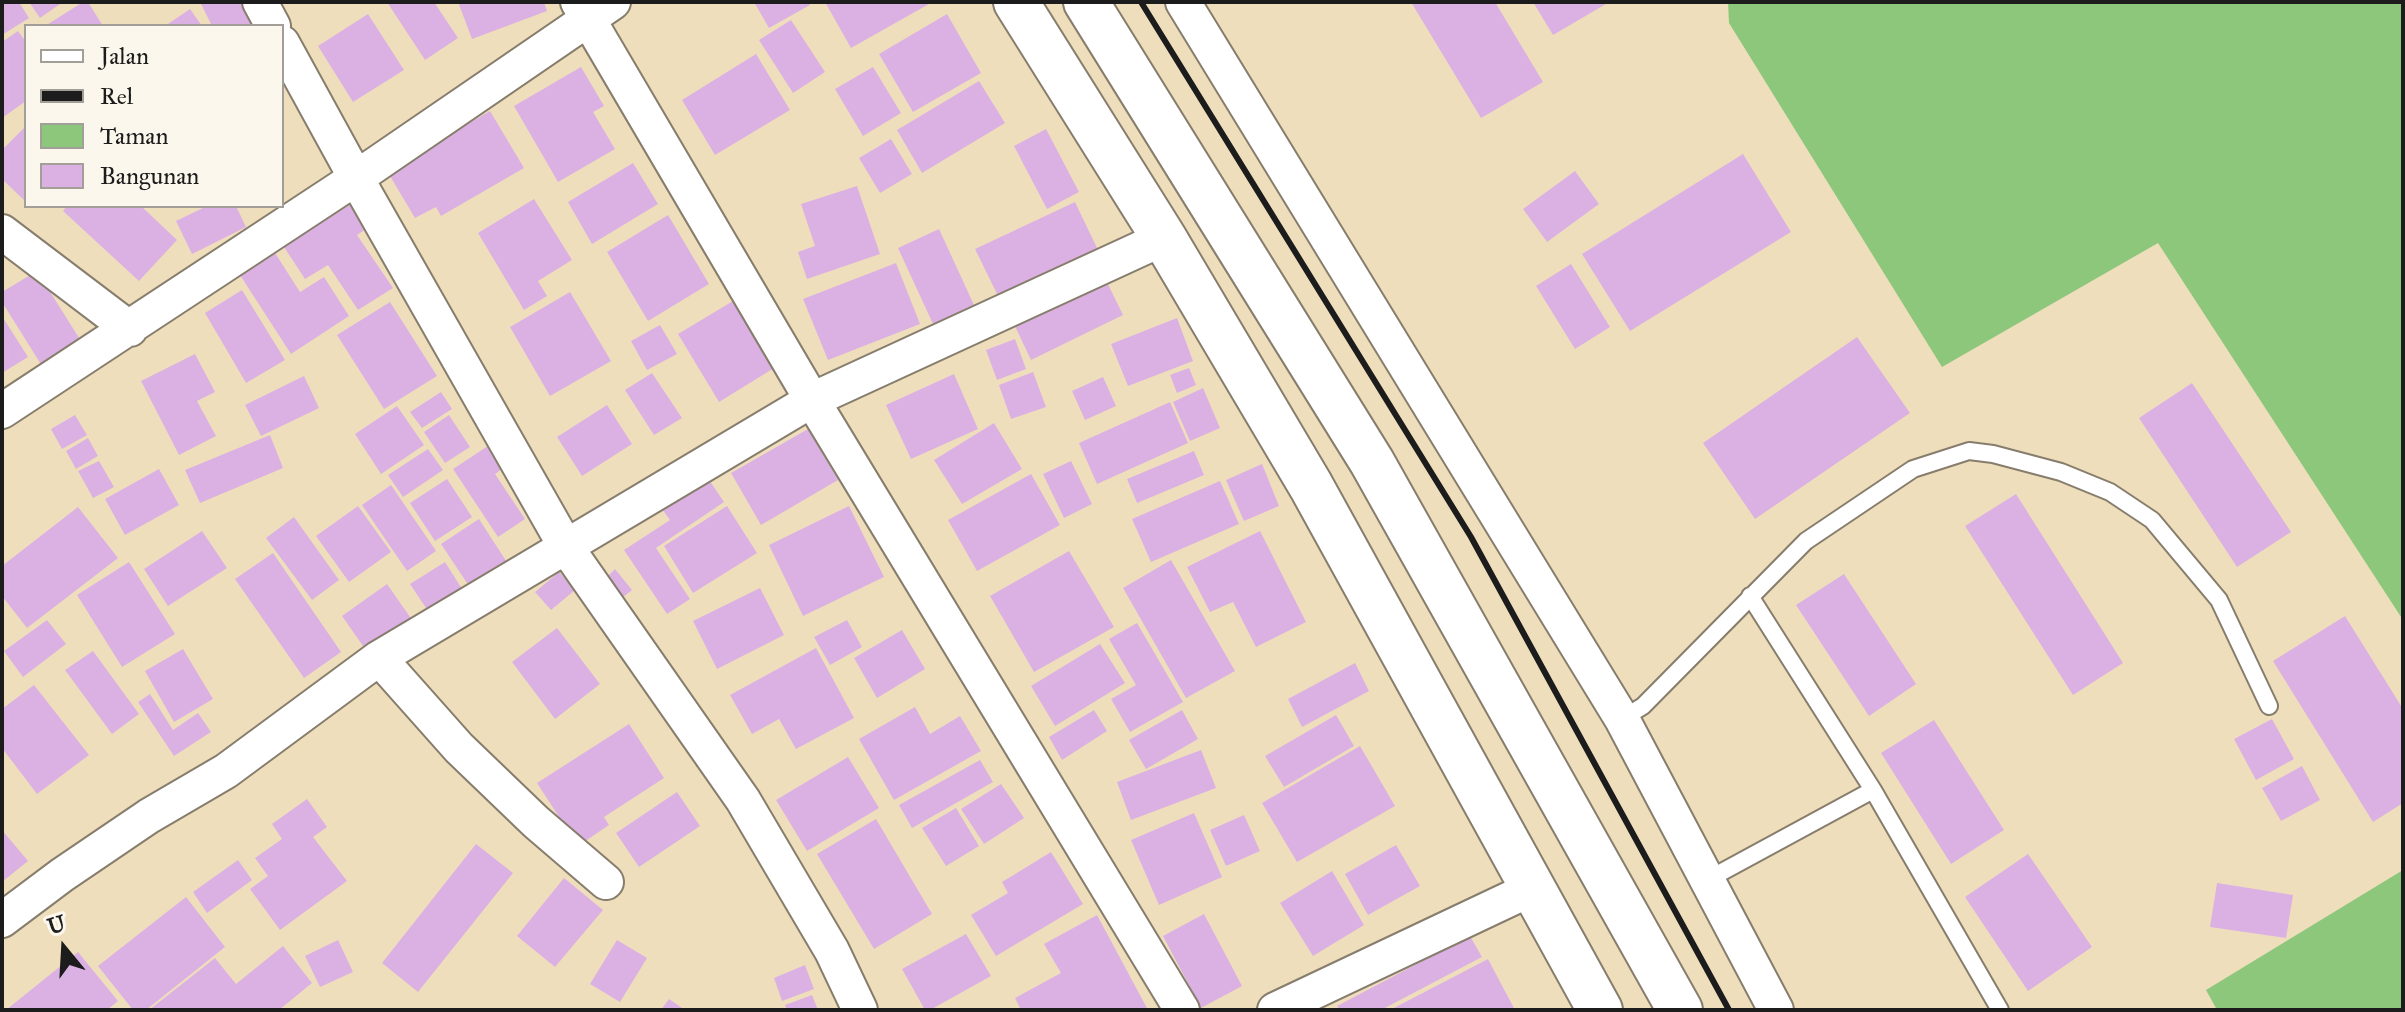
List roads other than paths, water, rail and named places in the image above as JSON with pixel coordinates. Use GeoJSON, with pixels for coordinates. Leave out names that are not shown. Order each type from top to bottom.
{"type":"FeatureCollection","features":[{"type":"Feature","properties":{"kind":"highway"},"geometry":{"type":"LineString","coordinates":[[1016,2],[1164,238],[1311,486],[1600,1010]]}},
{"type":"Feature","properties":{"kind":"highway"},"geometry":{"type":"LineString","coordinates":[[1086,2],[1372,462],[1680,1010]]}},
{"type":"Feature","properties":{"kind":"street"},"geometry":{"type":"LineString","coordinates":[[260,2],[272,24]]}},
{"type":"Feature","properties":{"kind":"street"},"geometry":{"type":"LineString","coordinates":[[1183,2],[1622,719],[1776,1010]]}},
{"type":"Feature","properties":{"kind":"street"},"geometry":{"type":"LineString","coordinates":[[2,411],[356,178],[593,7],[812,400],[1182,1010]]}},
{"type":"Feature","properties":{"kind":"street"},"geometry":{"type":"LineString","coordinates":[[284,47],[566,547],[743,800],[832,951],[860,1010]]}},
{"type":"Feature","properties":{"kind":"street"},"geometry":{"type":"LineString","coordinates":[[2,232],[130,329]]}},
{"type":"Feature","properties":{"kind":"street"},"geometry":{"type":"LineString","coordinates":[[2,920],[149,816],[226,771],[379,658],[812,400],[1164,238]]}},
{"type":"Feature","properties":{"kind":"street"},"geometry":{"type":"LineString","coordinates":[[379,658],[459,748],[536,822],[606,882]]}},
{"type":"Feature","properties":{"kind":"street"},"geometry":{"type":"LineString","coordinates":[[1275,1010],[1533,888]]}},
{"type":"Feature","properties":{"kind":"lane"},"geometry":{"type":"LineString","coordinates":[[1622,719],[1643,706],[1806,541],[1913,469],[1969,451],[1993,454],[2061,472],[2110,492],[2152,520],[2219,600],[2269,706]]}},
{"type":"Feature","properties":{"kind":"lane"},"geometry":{"type":"LineString","coordinates":[[1750,596],[1873,790],[2000,1010]]}},
{"type":"Feature","properties":{"kind":"lane"},"geometry":{"type":"LineString","coordinates":[[1707,880],[1873,790]]}},
{"type":"Feature","properties":{"kind":"railway"},"geometry":{"type":"LineString","coordinates":[[1141,2],[1471,537],[1729,1010]]}}]}
